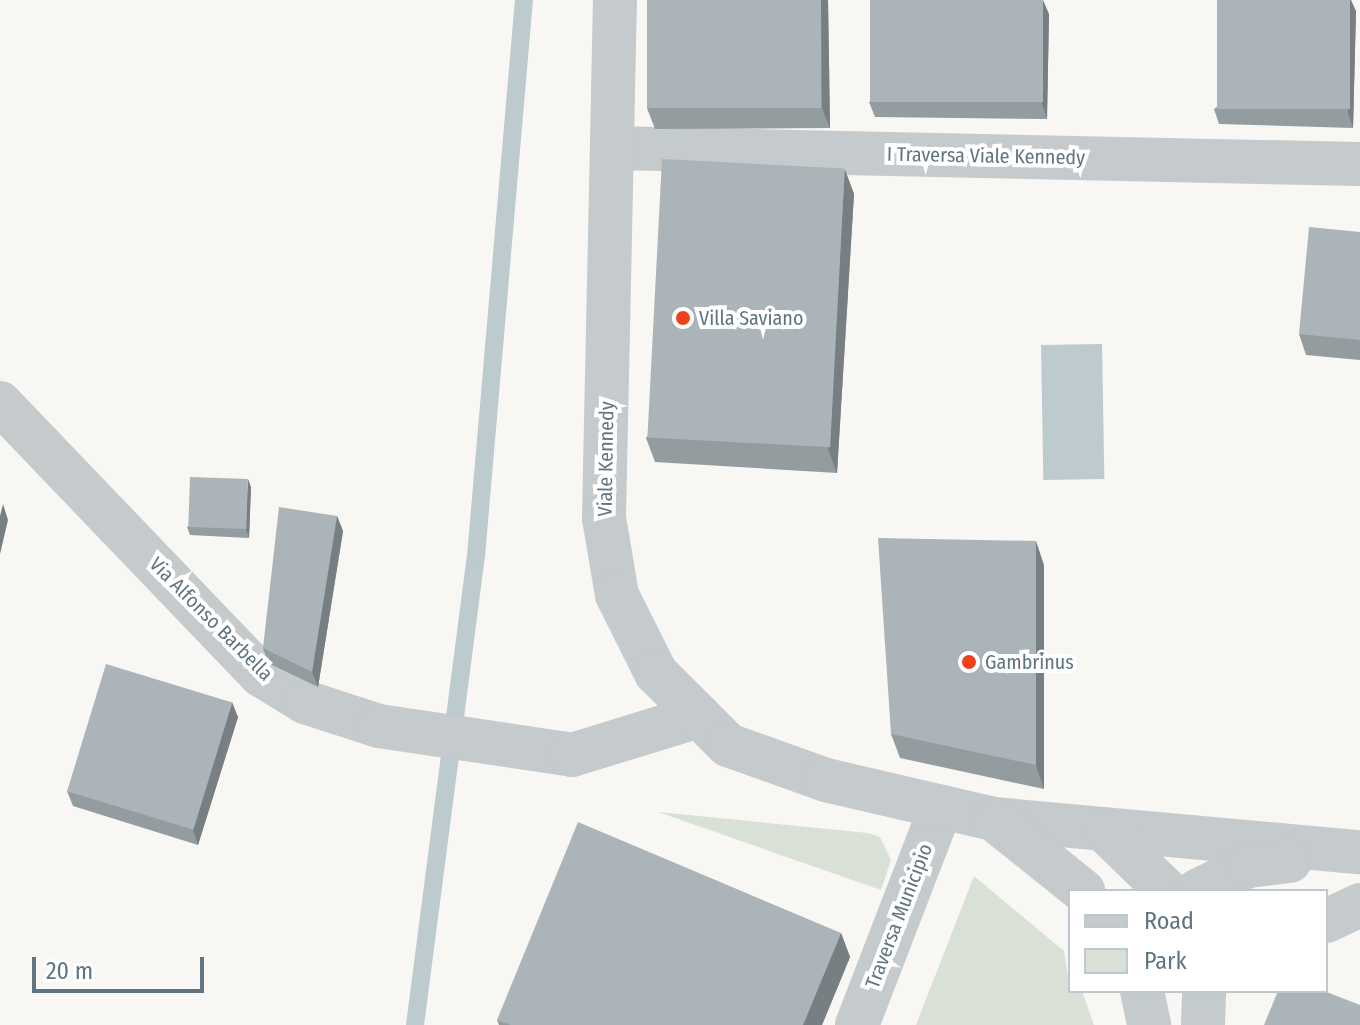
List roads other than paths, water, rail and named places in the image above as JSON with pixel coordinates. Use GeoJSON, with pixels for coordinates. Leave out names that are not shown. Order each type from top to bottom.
{"type":"FeatureCollection","features":[{"type":"Feature","properties":{"kind":"street","name":"Viale Kennedy"},"geometry":{"type":"LineString","coordinates":[[615,0],[604,518],[617,595],[656,673],[728,745],[826,780],[994,819],[1358,852]]}},
{"type":"Feature","properties":{"kind":"street","name":"I Traversa Viale Kennedy"},"geometry":{"type":"LineString","coordinates":[[612,148],[1360,164]]}},
{"type":"Feature","properties":{"kind":"street","name":"Via Alfonso Barbella"},"geometry":{"type":"LineString","coordinates":[[0,403],[261,675],[305,702],[379,726],[555,753],[699,716]]}},
{"type":"Feature","properties":{"kind":"street","name":"Traversa Municipio"},"geometry":{"type":"LineString","coordinates":[[857,1025],[941,807]]}},
{"type":"Feature","properties":{"kind":"street"},"geometry":{"type":"LineString","coordinates":[[994,819],[1081,889]]}},
{"type":"Feature","properties":{"kind":"street"},"geometry":{"type":"LineString","coordinates":[[1105,831],[1165,889]]}},
{"type":"Feature","properties":{"kind":"street"},"geometry":{"type":"LineString","coordinates":[[1201,889],[1248,866],[1358,852]]}},
{"type":"Feature","properties":{"kind":"street"},"geometry":{"type":"LineString","coordinates":[[1328,904],[1360,899]]}},
{"type":"Feature","properties":{"kind":"street"},"geometry":{"type":"LineString","coordinates":[[1328,920],[1360,905]]}},
{"type":"Feature","properties":{"kind":"street"},"geometry":{"type":"LineString","coordinates":[[1142,993],[1149,1025]]}},
{"type":"Feature","properties":{"kind":"waterway"},"geometry":{"type":"LineString","coordinates":[[415,1025],[476,556],[524,0]]}},
{"type":"Feature","properties":{"kind":"place","name":"Villa Saviano"},"geometry":{"type":"Point","coordinates":[683,318]}},
{"type":"Feature","properties":{"kind":"place","name":"Gambrinus"},"geometry":{"type":"Point","coordinates":[969,662]}}]}
